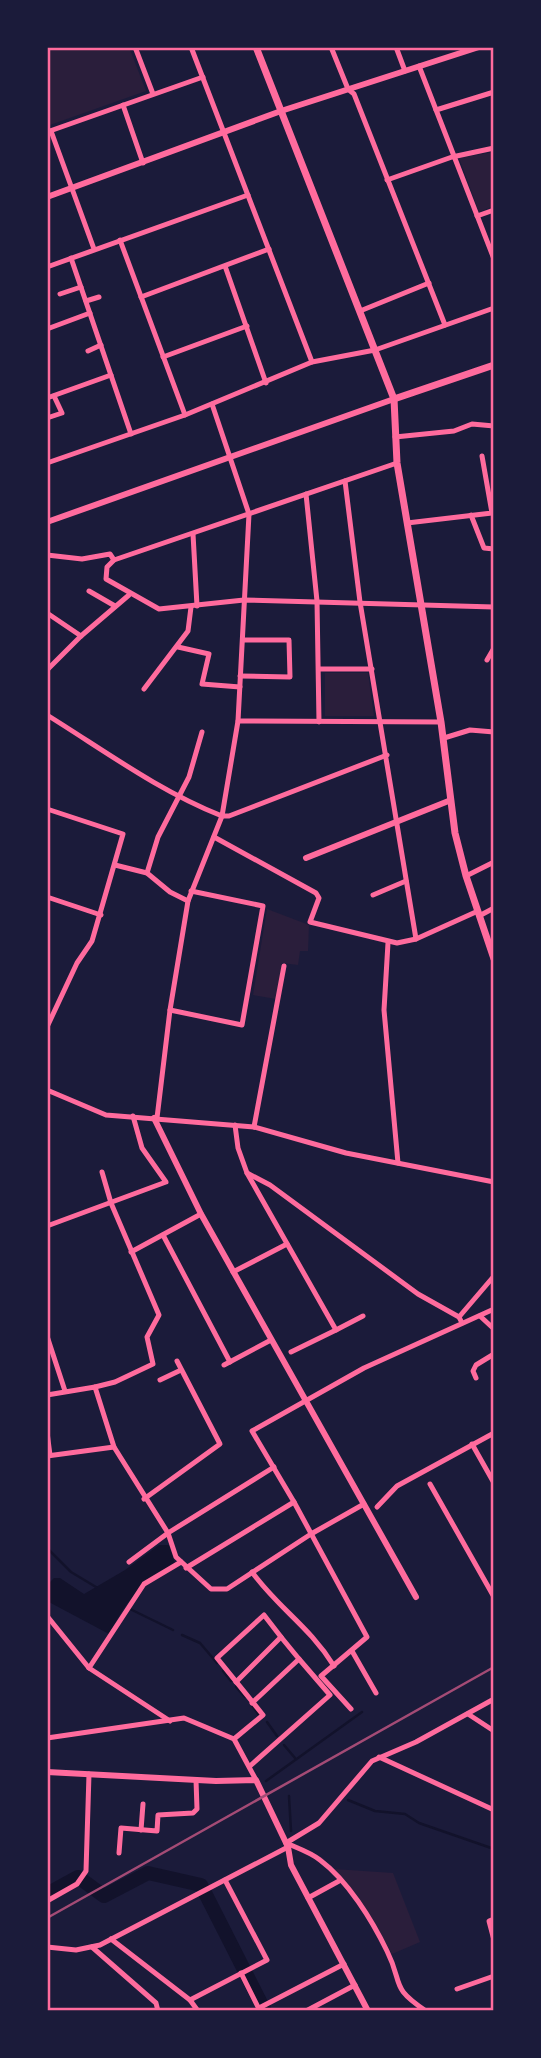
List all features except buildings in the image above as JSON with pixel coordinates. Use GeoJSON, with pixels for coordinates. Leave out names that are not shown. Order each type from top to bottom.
{"type":"FeatureCollection","features":[{"type":"Feature","properties":{"kind":"main road"},"geometry":{"type":"LineString","coordinates":[[256,47],[394,399],[397,463],[444,738],[451,800],[466,876],[494,959]]}},
{"type":"Feature","properties":{"kind":"main road"},"geometry":{"type":"LineString","coordinates":[[394,399],[494,365]]}},
{"type":"Feature","properties":{"kind":"street"},"geometry":{"type":"LineString","coordinates":[[135,47],[153,94]]}},
{"type":"Feature","properties":{"kind":"street"},"geometry":{"type":"LineString","coordinates":[[191,47],[312,362]]}},
{"type":"Feature","properties":{"kind":"street"},"geometry":{"type":"LineString","coordinates":[[331,47],[348,89],[354,94],[446,326]]}},
{"type":"Feature","properties":{"kind":"street"},"geometry":{"type":"LineString","coordinates":[[396,47],[405,71]]}},
{"type":"Feature","properties":{"kind":"street"},"geometry":{"type":"LineString","coordinates":[[47,197],[281,111],[479,47]]}},
{"type":"Feature","properties":{"kind":"street"},"geometry":{"type":"LineString","coordinates":[[419,66],[452,157],[494,259]]}},
{"type":"Feature","properties":{"kind":"street"},"geometry":{"type":"LineString","coordinates":[[94,250],[49,132],[202,77]]}},
{"type":"Feature","properties":{"kind":"street"},"geometry":{"type":"LineString","coordinates":[[436,110],[494,92]]}},
{"type":"Feature","properties":{"kind":"street"},"geometry":{"type":"LineString","coordinates":[[123,105],[143,163]]}},
{"type":"Feature","properties":{"kind":"street"},"geometry":{"type":"LineString","coordinates":[[387,180],[452,157],[494,148]]}},
{"type":"Feature","properties":{"kind":"street"},"geometry":{"type":"LineString","coordinates":[[47,267],[248,195]]}},
{"type":"Feature","properties":{"kind":"street"},"geometry":{"type":"LineString","coordinates":[[477,216],[494,210]]}},
{"type":"Feature","properties":{"kind":"street"},"geometry":{"type":"LineString","coordinates":[[120,240],[185,415]]}},
{"type":"Feature","properties":{"kind":"street"},"geometry":{"type":"LineString","coordinates":[[141,297],[269,249]]}},
{"type":"Feature","properties":{"kind":"street"},"geometry":{"type":"LineString","coordinates":[[71,258],[131,434]]}},
{"type":"Feature","properties":{"kind":"street"},"geometry":{"type":"LineString","coordinates":[[225,265],[266,383]]}},
{"type":"Feature","properties":{"kind":"street"},"geometry":{"type":"LineString","coordinates":[[360,310],[429,283]]}},
{"type":"Feature","properties":{"kind":"street"},"geometry":{"type":"LineString","coordinates":[[60,294],[81,287]]}},
{"type":"Feature","properties":{"kind":"street"},"geometry":{"type":"LineString","coordinates":[[86,301],[99,297]]}},
{"type":"Feature","properties":{"kind":"street"},"geometry":{"type":"LineString","coordinates":[[47,463],[185,415],[312,362],[375,350],[494,307]]}},
{"type":"Feature","properties":{"kind":"street"},"geometry":{"type":"LineString","coordinates":[[47,329],[90,313]]}},
{"type":"Feature","properties":{"kind":"street"},"geometry":{"type":"LineString","coordinates":[[163,357],[247,326]]}},
{"type":"Feature","properties":{"kind":"street"},"geometry":{"type":"LineString","coordinates":[[88,351],[101,345]]}},
{"type":"Feature","properties":{"kind":"street"},"geometry":{"type":"LineString","coordinates":[[47,418],[62,413],[51,397],[111,375]]}},
{"type":"Feature","properties":{"kind":"street"},"geometry":{"type":"LineString","coordinates":[[47,522],[394,399]]}},
{"type":"Feature","properties":{"kind":"street"},"geometry":{"type":"LineString","coordinates":[[212,404],[249,514],[238,721],[222,816],[188,901],[156,1118],[201,1214],[416,1597]]}},
{"type":"Feature","properties":{"kind":"street"},"geometry":{"type":"LineString","coordinates":[[396,436],[454,431],[472,424],[494,426]]}},
{"type":"Feature","properties":{"kind":"street"},"geometry":{"type":"LineString","coordinates":[[407,523],[492,513],[482,456]]}},
{"type":"Feature","properties":{"kind":"street"},"geometry":{"type":"LineString","coordinates":[[397,463],[114,560],[107,567],[106,579],[159,609],[244,600],[494,607]]}},
{"type":"Feature","properties":{"kind":"street"},"geometry":{"type":"LineString","coordinates":[[345,481],[360,602],[416,939]]}},
{"type":"Feature","properties":{"kind":"street"},"geometry":{"type":"LineString","coordinates":[[306,494],[317,601],[319,722]]}},
{"type":"Feature","properties":{"kind":"street"},"geometry":{"type":"LineString","coordinates":[[471,515],[484,548],[494,549]]}},
{"type":"Feature","properties":{"kind":"street"},"geometry":{"type":"LineString","coordinates":[[144,689],[178,648],[188,631],[194,606],[193,534]]}},
{"type":"Feature","properties":{"kind":"street"},"geometry":{"type":"LineString","coordinates":[[47,555],[82,559],[110,554],[114,560]]}},
{"type":"Feature","properties":{"kind":"street"},"geometry":{"type":"LineString","coordinates":[[89,591],[115,606]]}},
{"type":"Feature","properties":{"kind":"street"},"geometry":{"type":"LineString","coordinates":[[47,670],[129,594]]}},
{"type":"Feature","properties":{"kind":"street"},"geometry":{"type":"LineString","coordinates":[[47,613],[81,636]]}},
{"type":"Feature","properties":{"kind":"street"},"geometry":{"type":"LineString","coordinates":[[240,676],[290,677],[289,640],[243,640]]}},
{"type":"Feature","properties":{"kind":"street"},"geometry":{"type":"LineString","coordinates":[[178,648],[209,654],[202,684],[240,687]]}},
{"type":"Feature","properties":{"kind":"street"},"geometry":{"type":"LineString","coordinates":[[487,660],[494,648]]}},
{"type":"Feature","properties":{"kind":"street"},"geometry":{"type":"LineString","coordinates":[[319,670],[372,669]]}},
{"type":"Feature","properties":{"kind":"street"},"geometry":{"type":"LineString","coordinates":[[47,715],[179,799],[222,816],[387,755]]}},
{"type":"Feature","properties":{"kind":"street"},"geometry":{"type":"LineString","coordinates":[[238,721],[441,722]]}},
{"type":"Feature","properties":{"kind":"street"},"geometry":{"type":"LineString","coordinates":[[444,738],[470,730],[494,732]]}},
{"type":"Feature","properties":{"kind":"street"},"geometry":{"type":"LineString","coordinates":[[147,873],[158,837],[179,799],[202,732]]}},
{"type":"Feature","properties":{"kind":"street"},"geometry":{"type":"LineString","coordinates":[[306,858],[451,800]]}},
{"type":"Feature","properties":{"kind":"street"},"geometry":{"type":"LineString","coordinates":[[47,809],[123,834],[92,941],[55,1005],[47,1027]]}},
{"type":"Feature","properties":{"kind":"street"},"geometry":{"type":"LineString","coordinates":[[214,837],[316,893],[319,898],[310,922],[388,943],[416,939],[494,908]]}},
{"type":"Feature","properties":{"kind":"street"},"geometry":{"type":"LineString","coordinates":[[466,876],[494,862]]}},
{"type":"Feature","properties":{"kind":"street"},"geometry":{"type":"LineString","coordinates":[[115,865],[147,873],[170,892],[188,901]]}},
{"type":"Feature","properties":{"kind":"street"},"geometry":{"type":"LineString","coordinates":[[373,895],[406,881]]}},
{"type":"Feature","properties":{"kind":"street"},"geometry":{"type":"LineString","coordinates":[[170,1010],[242,1025],[263,906],[191,891]]}},
{"type":"Feature","properties":{"kind":"street"},"geometry":{"type":"LineString","coordinates":[[47,897],[101,915]]}},
{"type":"Feature","properties":{"kind":"street"},"geometry":{"type":"LineString","coordinates":[[388,943],[384,1010],[398,1163]]}},
{"type":"Feature","properties":{"kind":"street"},"geometry":{"type":"LineString","coordinates":[[254,1126],[284,966]]}},
{"type":"Feature","properties":{"kind":"street"},"geometry":{"type":"LineString","coordinates":[[47,1003],[55,1005]]}},
{"type":"Feature","properties":{"kind":"street"},"geometry":{"type":"LineString","coordinates":[[47,1090],[106,1115],[254,1126],[346,1153],[494,1182]]}},
{"type":"Feature","properties":{"kind":"street"},"geometry":{"type":"LineString","coordinates":[[47,1226],[166,1182],[142,1148],[133,1116]]}},
{"type":"Feature","properties":{"kind":"street"},"geometry":{"type":"LineString","coordinates":[[235,1125],[235,1138],[247,1173],[337,1330]]}},
{"type":"Feature","properties":{"kind":"street"},"geometry":{"type":"LineString","coordinates":[[47,1395],[115,1382],[153,1364],[147,1336],[159,1315],[111,1203],[102,1172]]}},
{"type":"Feature","properties":{"kind":"street"},"geometry":{"type":"LineString","coordinates":[[247,1173],[281,1192],[431,1303],[460,1320]]}},
{"type":"Feature","properties":{"kind":"street"},"geometry":{"type":"LineString","coordinates":[[131,1252],[201,1214]]}},
{"type":"Feature","properties":{"kind":"street"},"geometry":{"type":"LineString","coordinates":[[163,1235],[227,1364],[271,1340]]}},
{"type":"Feature","properties":{"kind":"street"},"geometry":{"type":"LineString","coordinates":[[233,1272],[287,1244]]}},
{"type":"Feature","properties":{"kind":"street"},"geometry":{"type":"LineString","coordinates":[[460,1320],[494,1276]]}},
{"type":"Feature","properties":{"kind":"street"},"geometry":{"type":"LineString","coordinates":[[351,1709],[321,1676],[367,1637],[252,1431],[364,1368],[460,1320],[480,1316],[494,1309]]}},
{"type":"Feature","properties":{"kind":"street"},"geometry":{"type":"LineString","coordinates":[[291,1352],[363,1316]]}},
{"type":"Feature","properties":{"kind":"street"},"geometry":{"type":"LineString","coordinates":[[480,1316],[494,1329]]}},
{"type":"Feature","properties":{"kind":"street"},"geometry":{"type":"LineString","coordinates":[[47,1336],[65,1391]]}},
{"type":"Feature","properties":{"kind":"street"},"geometry":{"type":"LineString","coordinates":[[476,1378],[473,1371],[476,1365],[494,1354]]}},
{"type":"Feature","properties":{"kind":"street"},"geometry":{"type":"LineString","coordinates":[[144,1499],[220,1444],[177,1360]]}},
{"type":"Feature","properties":{"kind":"street"},"geometry":{"type":"LineString","coordinates":[[160,1380],[181,1370]]}},
{"type":"Feature","properties":{"kind":"street"},"geometry":{"type":"LineString","coordinates":[[95,1387],[114,1447],[144,1499],[168,1533],[184,1565],[211,1589],[220,1591],[364,1504]]}},
{"type":"Feature","properties":{"kind":"street"},"geometry":{"type":"LineString","coordinates":[[47,1432],[49,1455],[114,1447]]}},
{"type":"Feature","properties":{"kind":"street"},"geometry":{"type":"LineString","coordinates":[[377,1507],[397,1486],[494,1433]]}},
{"type":"Feature","properties":{"kind":"street"},"geometry":{"type":"LineString","coordinates":[[472,1444],[494,1483]]}},
{"type":"Feature","properties":{"kind":"street"},"geometry":{"type":"LineString","coordinates":[[129,1562],[168,1533],[274,1467]]}},
{"type":"Feature","properties":{"kind":"street"},"geometry":{"type":"LineString","coordinates":[[430,1484],[491,1585],[494,1597]]}},
{"type":"Feature","properties":{"kind":"street"},"geometry":{"type":"LineString","coordinates":[[89,1668],[144,1584],[184,1565],[294,1502]]}},
{"type":"Feature","properties":{"kind":"street"},"geometry":{"type":"LineString","coordinates":[[253,1572],[266,1592],[306,1627],[334,1666]]}},
{"type":"Feature","properties":{"kind":"street"},"geometry":{"type":"LineString","coordinates":[[234,1739],[263,1715],[217,1658],[264,1615],[330,1695],[250,1766]]}},
{"type":"Feature","properties":{"kind":"street"},"geometry":{"type":"LineString","coordinates":[[47,1616],[89,1668],[170,1721]]}},
{"type":"Feature","properties":{"kind":"street"},"geometry":{"type":"LineString","coordinates":[[236,1682],[281,1637]]}},
{"type":"Feature","properties":{"kind":"street"},"geometry":{"type":"LineString","coordinates":[[352,1651],[376,1693]]}},
{"type":"Feature","properties":{"kind":"street"},"geometry":{"type":"LineString","coordinates":[[252,1703],[299,1659]]}},
{"type":"Feature","properties":{"kind":"street"},"geometry":{"type":"LineString","coordinates":[[47,1947],[76,1950],[92,1947],[225,1880],[320,1823],[372,1760],[416,1742],[494,1699]]}},
{"type":"Feature","properties":{"kind":"street"},"geometry":{"type":"LineString","coordinates":[[468,1714],[494,1731]]}},
{"type":"Feature","properties":{"kind":"street"},"geometry":{"type":"LineString","coordinates":[[47,1738],[60,1739],[184,1718],[234,1739],[250,1766],[287,1845],[291,1865],[368,2011]]}},
{"type":"Feature","properties":{"kind":"street"},"geometry":{"type":"LineString","coordinates":[[379,1757],[494,1810]]}},
{"type":"Feature","properties":{"kind":"street"},"geometry":{"type":"LineString","coordinates":[[47,1772],[196,1780],[256,1780]]}},
{"type":"Feature","properties":{"kind":"street"},"geometry":{"type":"LineString","coordinates":[[47,1900],[77,1884],[86,1871],[89,1774]]}},
{"type":"Feature","properties":{"kind":"street"},"geometry":{"type":"LineString","coordinates":[[119,1853],[121,1828],[157,1830],[159,1815],[193,1814],[197,1809],[196,1780]]}},
{"type":"Feature","properties":{"kind":"street"},"geometry":{"type":"LineString","coordinates":[[141,1830],[143,1804]]}},
{"type":"Feature","properties":{"kind":"street"},"geometry":{"type":"LineString","coordinates":[[287,1845],[318,1858],[339,1881],[378,1933],[390,1957],[398,1988],[408,2000],[426,2011]]}},
{"type":"Feature","properties":{"kind":"street"},"geometry":{"type":"LineString","coordinates":[[190,2000],[267,1960],[225,1880]]}},
{"type":"Feature","properties":{"kind":"street"},"geometry":{"type":"LineString","coordinates":[[309,1898],[339,1881]]}},
{"type":"Feature","properties":{"kind":"street"},"geometry":{"type":"LineString","coordinates":[[494,1919],[489,1921],[494,1940]]}},
{"type":"Feature","properties":{"kind":"street"},"geometry":{"type":"LineString","coordinates":[[111,1939],[190,2000],[198,2011]]}},
{"type":"Feature","properties":{"kind":"street"},"geometry":{"type":"LineString","coordinates":[[92,1947],[156,2003],[158,2011]]}},
{"type":"Feature","properties":{"kind":"street"},"geometry":{"type":"LineString","coordinates":[[244,1972],[260,2009],[344,1964]]}},
{"type":"Feature","properties":{"kind":"street"},"geometry":{"type":"LineString","coordinates":[[457,1989],[494,1976]]}},
{"type":"Feature","properties":{"kind":"street"},"geometry":{"type":"LineString","coordinates":[[306,2011],[355,1985]]}},
{"type":"Feature","properties":{"kind":"shaded area"},"geometry":{"type":"Polygon","coordinates":[[[47,47],[129,47],[146,91],[47,126],[47,47]]]}},
{"type":"Feature","properties":{"kind":"shaded area"},"geometry":{"type":"Polygon","coordinates":[[[494,152],[494,206],[479,212],[459,158],[494,152]]]}},
{"type":"Feature","properties":{"kind":"shaded area"},"geometry":{"type":"Polygon","coordinates":[[[325,673],[368,673],[374,716],[325,716],[325,673]]]}},
{"type":"Feature","properties":{"kind":"shaded area"},"geometry":{"type":"Polygon","coordinates":[[[267,909],[309,925],[308,951],[300,951],[298,965],[282,963],[276,999],[253,995],[267,909]]]}},
{"type":"Feature","properties":{"kind":"shaded area"},"geometry":{"type":"Polygon","coordinates":[[[159,1545],[169,1545],[175,1563],[152,1578],[136,1593],[109,1634],[47,1601],[47,1585],[54,1578],[60,1578],[84,1594],[125,1570],[159,1545]]]}},
{"type":"Feature","properties":{"kind":"shaded area"},"geometry":{"type":"Polygon","coordinates":[[[334,1869],[393,1873],[420,1942],[392,1954],[370,1915],[334,1869]]]}},
{"type":"Feature","properties":{"kind":"waterway"},"geometry":{"type":"LineString","coordinates":[[47,1548],[71,1572],[96,1587]]}},
{"type":"Feature","properties":{"kind":"waterway"},"geometry":{"type":"LineString","coordinates":[[130,1609],[173,1630]]}},
{"type":"Feature","properties":{"kind":"waterway"},"geometry":{"type":"LineString","coordinates":[[182,1635],[200,1643],[217,1663]]}},
{"type":"Feature","properties":{"kind":"waterway"},"geometry":{"type":"LineString","coordinates":[[223,1671],[231,1681]]}},
{"type":"Feature","properties":{"kind":"waterway"},"geometry":{"type":"LineString","coordinates":[[236,1687],[245,1697]]}},
{"type":"Feature","properties":{"kind":"waterway"},"geometry":{"type":"LineString","coordinates":[[251,1704],[259,1715]]}},
{"type":"Feature","properties":{"kind":"waterway"},"geometry":{"type":"LineString","coordinates":[[266,1781],[362,1712]]}},
{"type":"Feature","properties":{"kind":"waterway"},"geometry":{"type":"LineString","coordinates":[[267,1722],[277,1736]]}},
{"type":"Feature","properties":{"kind":"waterway"},"geometry":{"type":"LineString","coordinates":[[284,1745],[295,1758]]}},
{"type":"Feature","properties":{"kind":"waterway"},"geometry":{"type":"LineString","coordinates":[[289,1796],[291,1831]]}},
{"type":"Feature","properties":{"kind":"waterway"},"geometry":{"type":"LineString","coordinates":[[348,1800],[375,1811],[405,1814],[419,1823],[494,1849]]}},
{"type":"Feature","properties":{"kind":"waterway"},"geometry":{"type":"LineString","coordinates":[[47,1894],[78,1877],[104,1896],[148,1873],[201,1885],[265,2011]]}},
{"type":"Feature","properties":{"kind":"railway"},"geometry":{"type":"LineString","coordinates":[[47,1918],[494,1667]]}}]}
